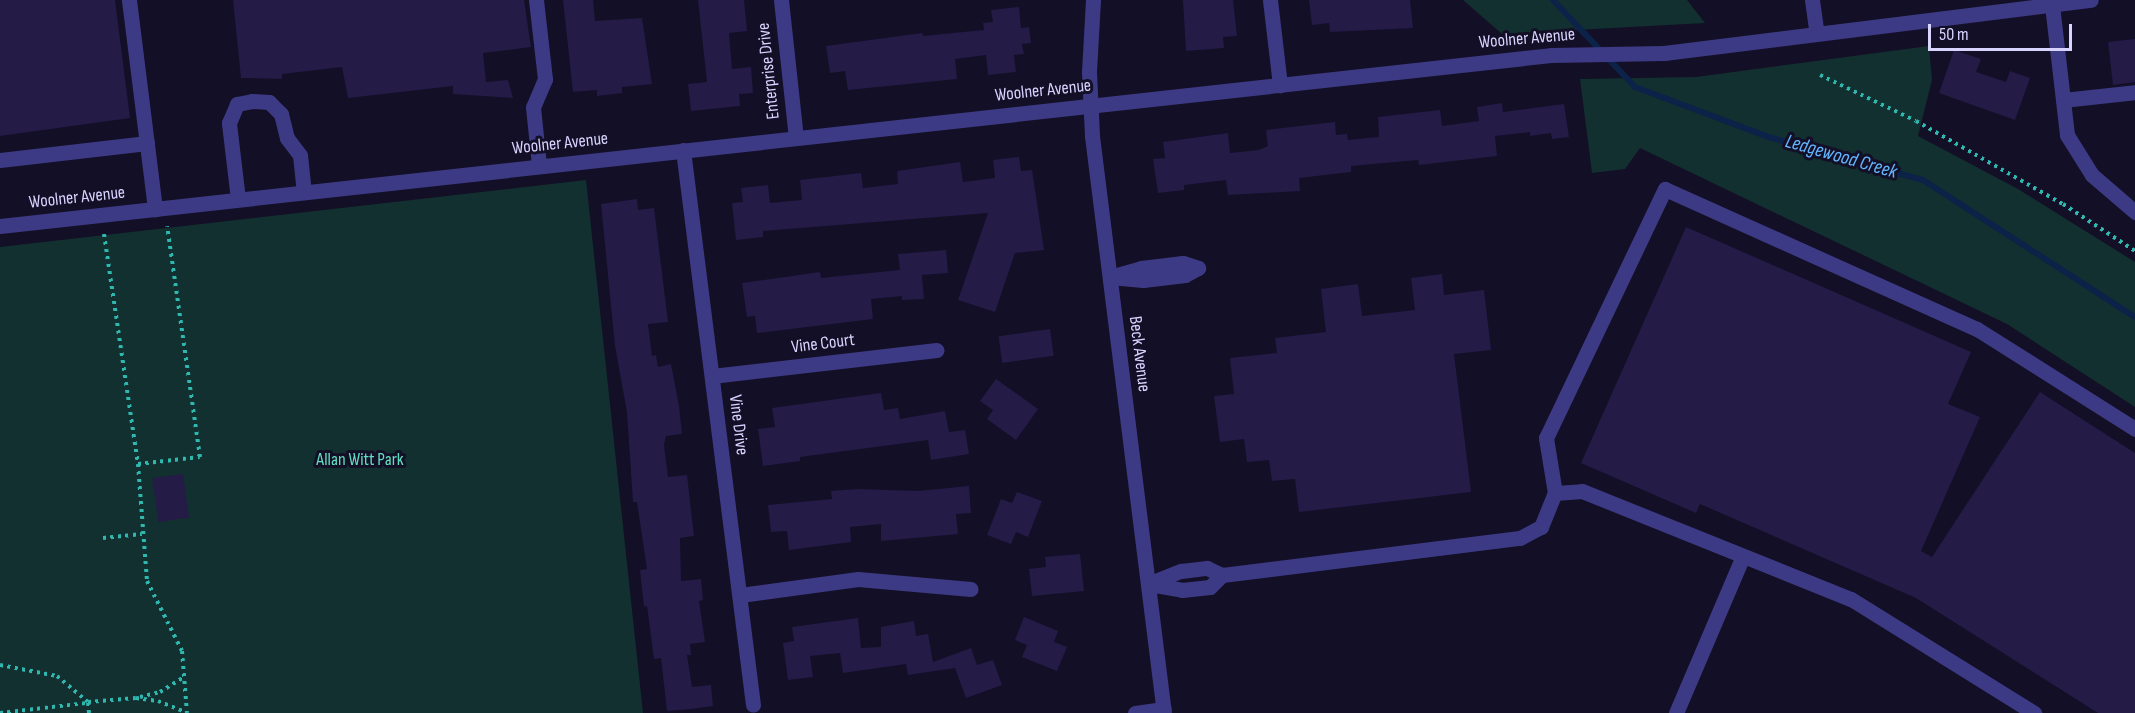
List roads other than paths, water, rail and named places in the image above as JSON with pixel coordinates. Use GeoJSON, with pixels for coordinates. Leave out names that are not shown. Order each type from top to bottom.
{"type":"FeatureCollection","features":[{"type":"Feature","properties":{"kind":"street"},"geometry":{"type":"LineString","coordinates":[[129,0],[156,209]]}},
{"type":"Feature","properties":{"kind":"street"},"geometry":{"type":"LineString","coordinates":[[536,0],[545,79],[533,107],[539,165]]}},
{"type":"Feature","properties":{"kind":"street","name":"Enterprise Drive"},"geometry":{"type":"LineString","coordinates":[[782,0],[796,137]]}},
{"type":"Feature","properties":{"kind":"street","name":"Beck Avenue"},"geometry":{"type":"LineString","coordinates":[[1093,0],[1091,105],[1164,711]]}},
{"type":"Feature","properties":{"kind":"street"},"geometry":{"type":"LineString","coordinates":[[1270,0],[1280,85]]}},
{"type":"Feature","properties":{"kind":"street"},"geometry":{"type":"LineString","coordinates":[[1812,0],[1817,34]]}},
{"type":"Feature","properties":{"kind":"street","name":"Woolner Avenue"},"geometry":{"type":"LineString","coordinates":[[0,226],[1280,85],[1581,54],[1681,51],[2091,0]]}},
{"type":"Feature","properties":{"kind":"street"},"geometry":{"type":"LineString","coordinates":[[2052,5],[2067,135],[2092,175],[2135,212]]}},
{"type":"Feature","properties":{"kind":"street"},"geometry":{"type":"LineString","coordinates":[[2063,100],[2135,92]]}},
{"type":"Feature","properties":{"kind":"street"},"geometry":{"type":"LineString","coordinates":[[238,199],[229,123],[237,104],[252,100],[269,102],[281,114],[287,138],[300,155],[304,191]]}},
{"type":"Feature","properties":{"kind":"street"},"geometry":{"type":"LineString","coordinates":[[0,160],[147,143]]}},
{"type":"Feature","properties":{"kind":"street","name":"Vine Drive"},"geometry":{"type":"LineString","coordinates":[[683,150],[753,705]]}},
{"type":"Feature","properties":{"kind":"street"},"geometry":{"type":"LineString","coordinates":[[1148,584],[1181,571],[1207,568],[1222,575],[1520,538],[1541,526],[1555,493],[1546,438],[1665,189],[1977,329],[2135,429]]}},
{"type":"Feature","properties":{"kind":"street","name":"Vine Court"},"geometry":{"type":"LineString","coordinates":[[712,376],[937,350]]}},
{"type":"Feature","properties":{"kind":"street"},"geometry":{"type":"LineString","coordinates":[[1555,493],[1582,491],[1742,558],[1851,599],[2034,713]]}},
{"type":"Feature","properties":{"kind":"street"},"geometry":{"type":"LineString","coordinates":[[1676,713],[1742,558]]}},
{"type":"Feature","properties":{"kind":"street"},"geometry":{"type":"LineString","coordinates":[[740,595],[858,579],[971,589]]}},
{"type":"Feature","properties":{"kind":"street"},"geometry":{"type":"LineString","coordinates":[[1135,713],[1164,711]]}},
{"type":"Feature","properties":{"kind":"waterway","name":"Ledgewood Creek"},"geometry":{"type":"LineString","coordinates":[[1553,0],[1635,87],[1769,137],[1923,180],[2135,317]]}},
{"type":"Feature","properties":{"kind":"park label","name":"Allan Witt Park"},"geometry":{"type":"Point","coordinates":[360,460]}}]}
